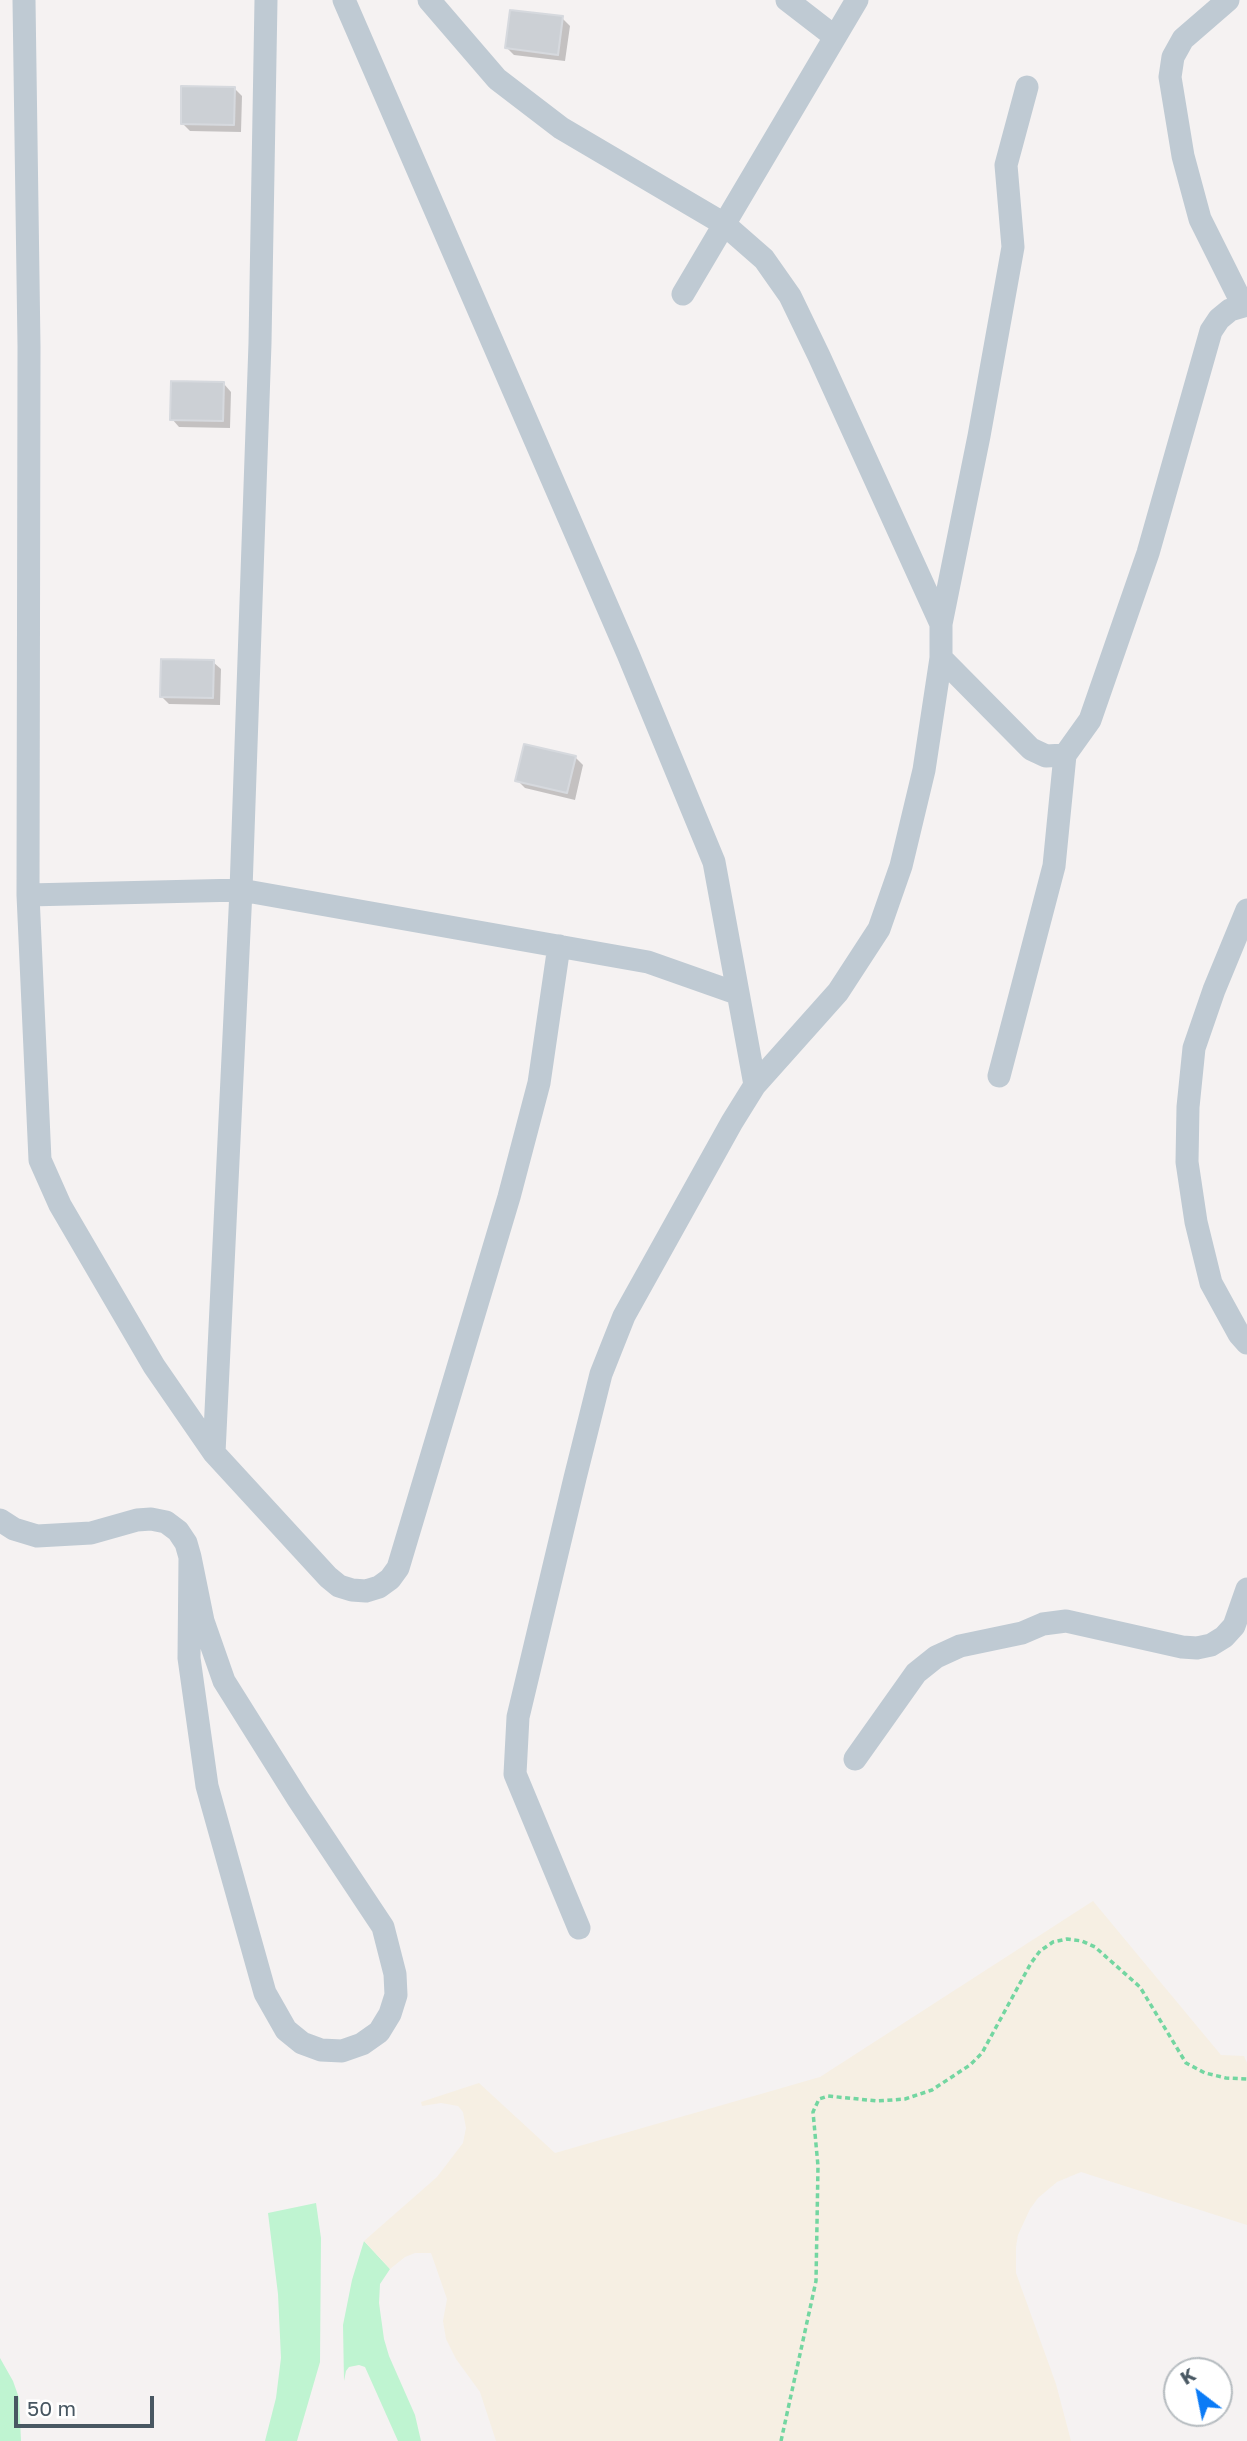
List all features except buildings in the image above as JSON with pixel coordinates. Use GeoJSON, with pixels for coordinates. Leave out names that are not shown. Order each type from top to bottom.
{"type":"FeatureCollection","features":[{"type":"Feature","properties":{"kind":"street"},"geometry":{"type":"LineString","coordinates":[[24,0],[29,346],[28,895],[40,1160],[60,1205],[154,1366],[214,1453],[339,1586],[366,1591],[379,1587],[390,1579],[398,1568],[509,1197],[539,1083],[559,946]]}},
{"type":"Feature","properties":{"kind":"street"},"geometry":{"type":"LineString","coordinates":[[214,1453],[241,890],[260,343],[266,0]]}},
{"type":"Feature","properties":{"kind":"street"},"geometry":{"type":"LineString","coordinates":[[344,0],[628,654],[714,862],[755,1085]]}},
{"type":"Feature","properties":{"kind":"street"},"geometry":{"type":"LineString","coordinates":[[429,0],[497,79],[561,128],[724,224],[764,259],[790,296],[941,624]]}},
{"type":"Feature","properties":{"kind":"street"},"geometry":{"type":"LineString","coordinates":[[787,0],[835,37]]}},
{"type":"Feature","properties":{"kind":"street"},"geometry":{"type":"LineString","coordinates":[[683,294],[857,0]]}},
{"type":"Feature","properties":{"kind":"street"},"geometry":{"type":"LineString","coordinates":[[999,1076],[1054,866],[1065,755],[1090,720],[1148,553],[1211,331],[1219,319],[1230,310],[1245,305],[1200,219],[1184,156],[1170,77],[1173,57],[1183,39],[1228,0]]}},
{"type":"Feature","properties":{"kind":"street"},"geometry":{"type":"LineString","coordinates":[[579,1928],[515,1774],[519,1717],[601,1374],[624,1316],[732,1122],[755,1085],[838,992],[879,929],[901,866],[924,770],[941,658],[941,624],[1013,247],[1006,166],[1027,87]]}},
{"type":"Feature","properties":{"kind":"street"},"geometry":{"type":"LineString","coordinates":[[941,658],[1031,749],[1046,756],[1065,755]]}},
{"type":"Feature","properties":{"kind":"street"},"geometry":{"type":"LineString","coordinates":[[28,895],[241,890],[648,961],[736,993]]}},
{"type":"Feature","properties":{"kind":"street"},"geometry":{"type":"LineString","coordinates":[[1247,910],[1214,990],[1194,1048],[1188,1107],[1187,1162],[1196,1222],[1211,1283],[1239,1334],[1247,1343]]}},
{"type":"Feature","properties":{"kind":"street"},"geometry":{"type":"LineString","coordinates":[[0,1520],[14,1529],[37,1536],[91,1533],[137,1520],[152,1519],[166,1522],[186,1543],[190,1557],[203,1621],[224,1681],[298,1800],[383,1927],[395,1974],[396,1994],[390,2014],[379,2032],[362,2044],[342,2050],[321,2050],[302,2043],[286,2030],[265,1993],[207,1786],[190,1658],[190,1557]]}},
{"type":"Feature","properties":{"kind":"street"},"geometry":{"type":"LineString","coordinates":[[855,1759],[916,1672],[936,1657],[960,1646],[1022,1633],[1043,1624],[1066,1621],[1197,1648],[1211,1645],[1224,1637],[1234,1626],[1247,1589]]}},
{"type":"Feature","properties":{"kind":"path"},"geometry":{"type":"LineString","coordinates":[[781,2441],[816,2281],[818,2166],[813,2107],[819,2099],[828,2096],[877,2101],[905,2099],[932,2090],[970,2066],[982,2053],[1040,1951],[1052,1942],[1067,1939],[1096,1947],[1140,1987],[1186,2063],[1205,2073],[1247,2079]]}},
{"type":"Feature","properties":{"kind":"green space"},"geometry":{"type":"Polygon","coordinates":[[[316,2203],[321,2238],[320,2362],[297,2441],[265,2441],[276,2398],[281,2358],[278,2294],[268,2213],[316,2203]]]}},
{"type":"Feature","properties":{"kind":"green space"},"geometry":{"type":"Polygon","coordinates":[[[364,2241],[390,2269],[380,2284],[379,2303],[384,2339],[415,2415],[421,2441],[398,2441],[365,2367],[349,2367],[344,2381],[343,2325],[352,2280],[364,2241]]]}},
{"type":"Feature","properties":{"kind":"green space"},"geometry":{"type":"Polygon","coordinates":[[[0,2358],[19,2398],[21,2441],[0,2441],[0,2358]]]}},
{"type":"Feature","properties":{"kind":"sand"},"geometry":{"type":"Polygon","coordinates":[[[1093,1901],[1221,2055],[1244,2056],[1247,2063],[1247,2225],[1081,2172],[1057,2182],[1038,2198],[1018,2235],[1016,2273],[1056,2384],[1071,2441],[496,2441],[480,2392],[456,2359],[446,2339],[443,2321],[447,2299],[431,2253],[415,2253],[390,2269],[364,2241],[437,2177],[463,2143],[466,2128],[463,2112],[458,2106],[441,2103],[422,2106],[421,2102],[479,2083],[555,2153],[820,2077],[1093,1901]]]}}]}
